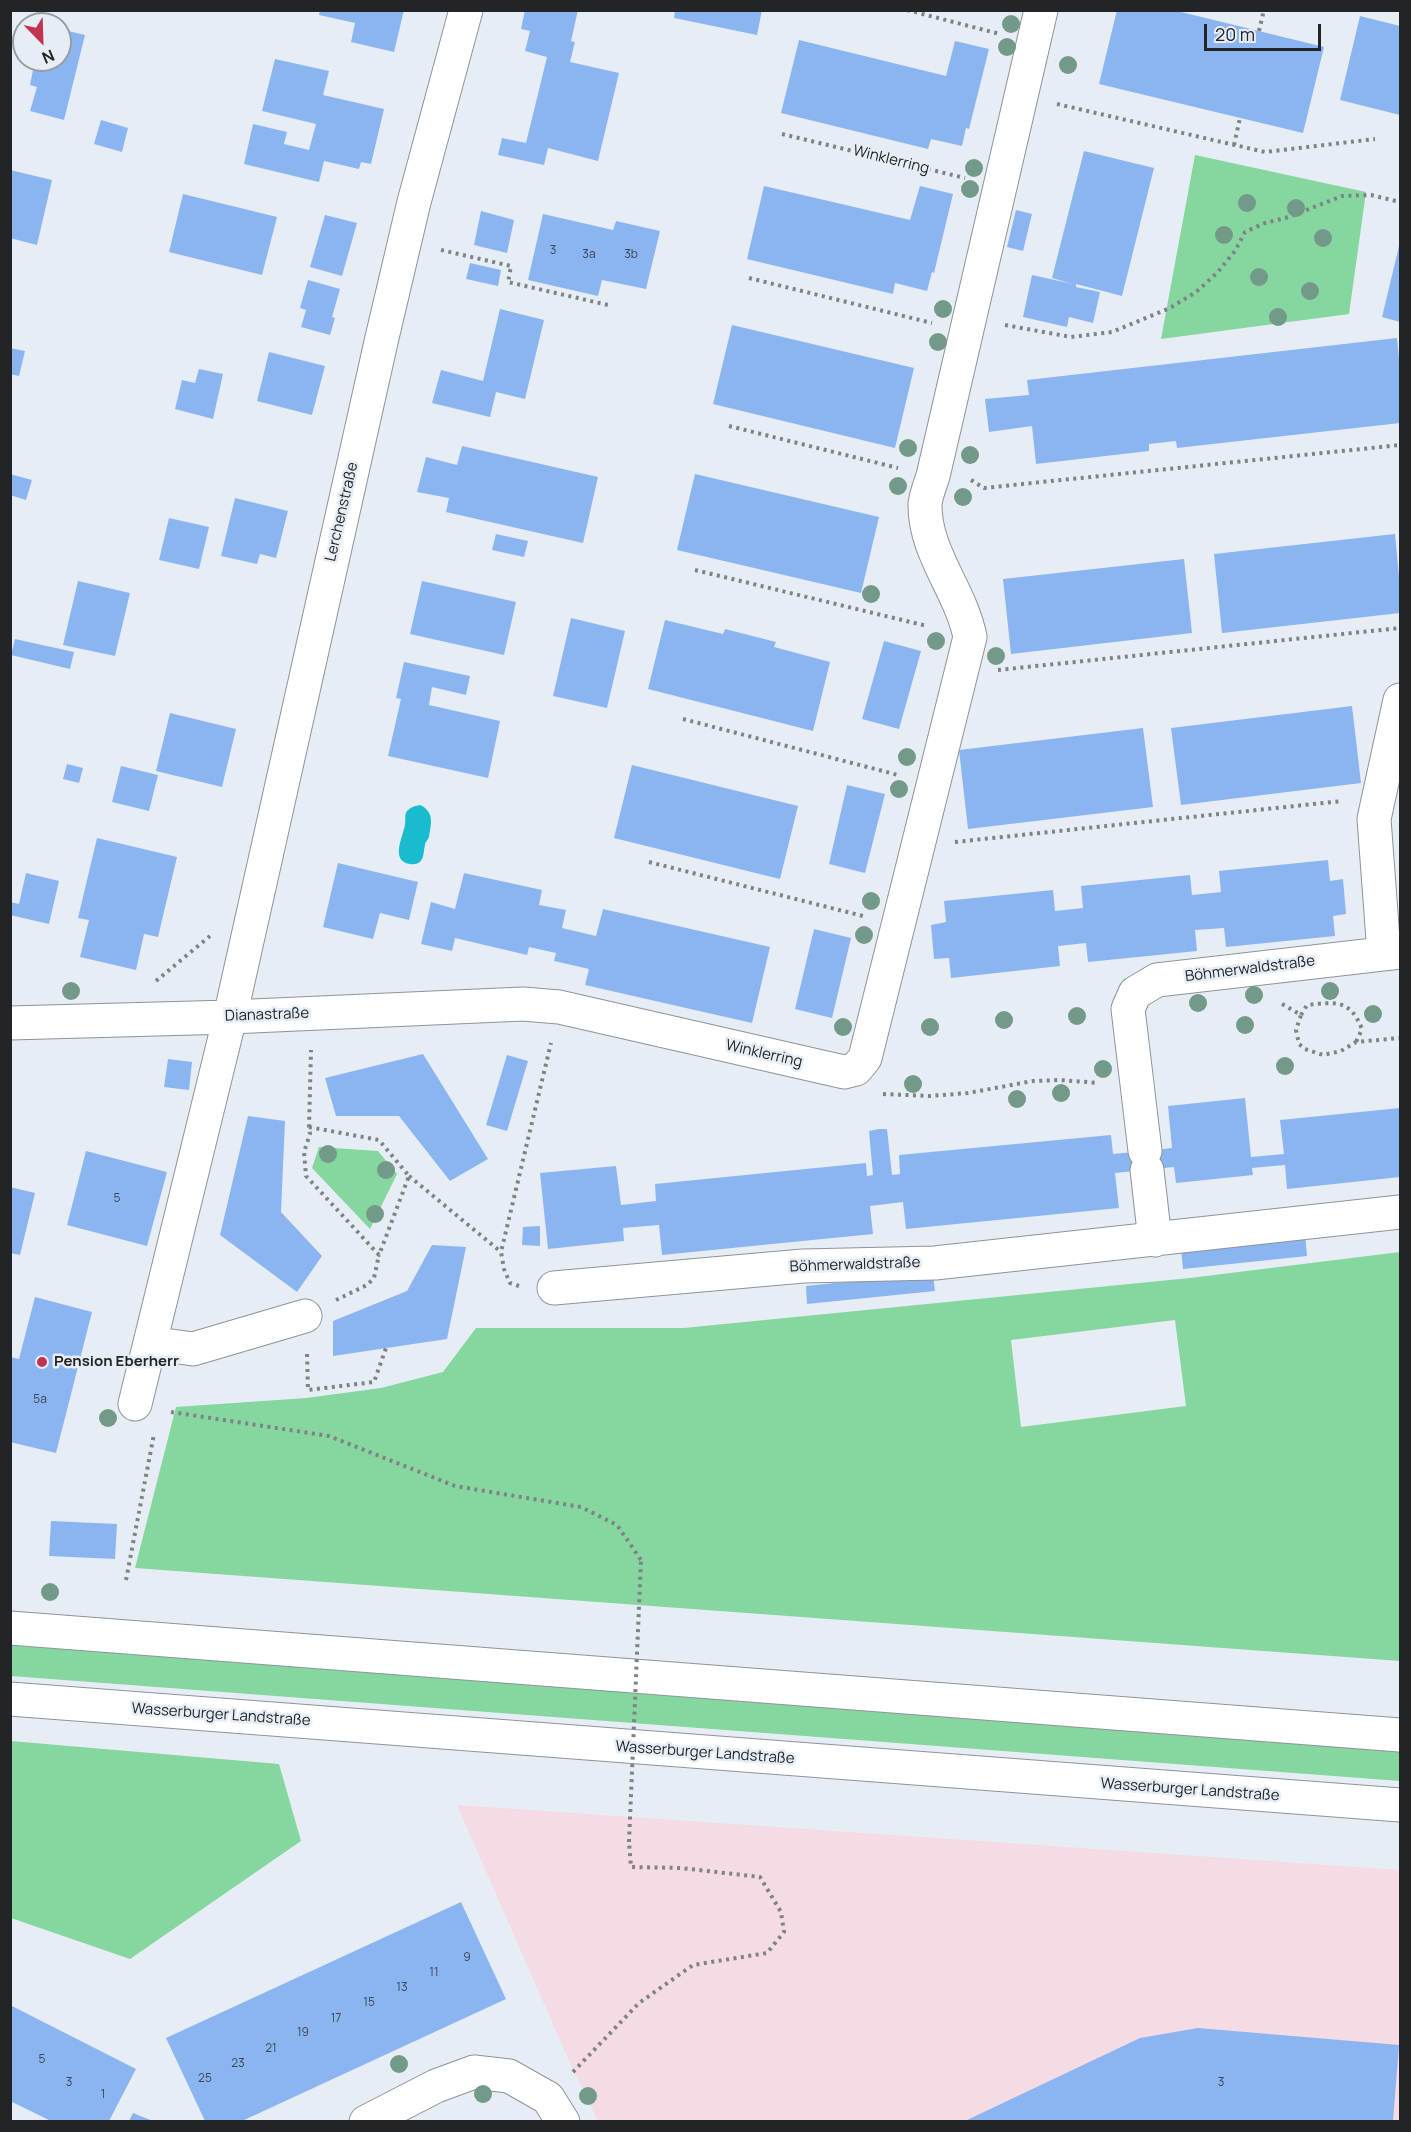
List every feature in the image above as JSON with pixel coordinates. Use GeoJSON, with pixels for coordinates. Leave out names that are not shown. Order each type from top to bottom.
{"type":"FeatureCollection","features":[{"type":"Feature","properties":{"kind":"street","name":"Lerchenstraße"},"geometry":{"type":"LineString","coordinates":[[135,1404],[230,1017],[371,384],[405,242],[466,10]]}},
{"type":"Feature","properties":{"kind":"street","name":"Winklerring"},"geometry":{"type":"LineString","coordinates":[[523,1004],[559,1007],[844,1072],[856,1069],[865,1058],[970,637],[967,620],[928,534],[925,502],[933,476],[1041,10]]}},
{"type":"Feature","properties":{"kind":"street","name":"Böhmerwaldstraße"},"geometry":{"type":"LineString","coordinates":[[1155,1240],[1128,1009],[1134,993],[1157,980],[1392,953],[1374,819],[1401,700]]}},
{"type":"Feature","properties":{"kind":"street","name":"Dianastraße"},"geometry":{"type":"LineString","coordinates":[[10,1023],[230,1017],[523,1004]]}},
{"type":"Feature","properties":{"kind":"street","name":"Böhmerwaldstraße"},"geometry":{"type":"LineString","coordinates":[[554,1288],[803,1266],[935,1263],[1401,1212]]}},
{"type":"Feature","properties":{"kind":"street"},"geometry":{"type":"LineString","coordinates":[[150,1343],[193,1349],[305,1316]]}},
{"type":"Feature","properties":{"kind":"street"},"geometry":{"type":"LineString","coordinates":[[10,1628],[1401,1735]]}},
{"type":"Feature","properties":{"kind":"street","name":"Wasserburger Landstraße"},"geometry":{"type":"LineString","coordinates":[[10,1698],[1401,1805]]}},
{"type":"Feature","properties":{"kind":"street"},"geometry":{"type":"LineString","coordinates":[[366,2121],[436,2086],[474,2072],[509,2076],[548,2098],[563,2121]]}},
{"type":"Feature","properties":{"kind":"path"},"geometry":{"type":"LineString","coordinates":[[908,10],[1034,42]]}},
{"type":"Feature","properties":{"kind":"path"},"geometry":{"type":"LineString","coordinates":[[1259,31],[1264,10]]}},
{"type":"Feature","properties":{"kind":"path"},"geometry":{"type":"LineString","coordinates":[[1022,95],[1265,152],[1375,139]]}},
{"type":"Feature","properties":{"kind":"path"},"geometry":{"type":"LineString","coordinates":[[1234,145],[1239,118]]}},
{"type":"Feature","properties":{"kind":"path","name":"Winklerring"},"geometry":{"type":"LineString","coordinates":[[782,134],[1000,186]]}},
{"type":"Feature","properties":{"kind":"path"},"geometry":{"type":"LineString","coordinates":[[1029,329],[1071,337],[1112,332],[1170,308],[1196,292],[1217,273],[1235,251],[1245,232],[1265,223],[1289,217],[1342,196],[1371,195],[1401,202]]}},
{"type":"Feature","properties":{"kind":"path"},"geometry":{"type":"LineString","coordinates":[[405,242],[511,266],[508,282],[608,305]]}},
{"type":"Feature","properties":{"kind":"path"},"geometry":{"type":"LineString","coordinates":[[749,278],[967,331]]}},
{"type":"Feature","properties":{"kind":"path"},"geometry":{"type":"LineString","coordinates":[[729,426],[933,476],[971,480],[984,488],[1401,445]]}},
{"type":"Feature","properties":{"kind":"path"},"geometry":{"type":"LineString","coordinates":[[695,570],[970,637]]}},
{"type":"Feature","properties":{"kind":"path"},"geometry":{"type":"LineString","coordinates":[[961,674],[1401,628]]}},
{"type":"Feature","properties":{"kind":"path"},"geometry":{"type":"LineString","coordinates":[[682,719],[934,784]]}},
{"type":"Feature","properties":{"kind":"path"},"geometry":{"type":"LineString","coordinates":[[918,846],[1378,798]]}},
{"type":"Feature","properties":{"kind":"path"},"geometry":{"type":"LineString","coordinates":[[649,862],[899,925]]}},
{"type":"Feature","properties":{"kind":"path"},"geometry":{"type":"LineString","coordinates":[[148,988],[217,931]]}},
{"type":"Feature","properties":{"kind":"path"},"geometry":{"type":"LineString","coordinates":[[1269,967],[1274,997],[1300,1015]]}},
{"type":"Feature","properties":{"kind":"path"},"geometry":{"type":"LineString","coordinates":[[1356,1042],[1362,1029],[1356,1014],[1343,1004],[1307,1005],[1300,1015],[1296,1030],[1299,1044],[1305,1049],[1323,1055],[1341,1051],[1356,1042],[1401,1038]]}},
{"type":"Feature","properties":{"kind":"path"},"geometry":{"type":"LineString","coordinates":[[554,1288],[525,1288],[510,1283],[504,1269],[501,1252],[559,1007]]}},
{"type":"Feature","properties":{"kind":"path"},"geometry":{"type":"LineString","coordinates":[[311,1048],[310,1134],[304,1152],[306,1176],[379,1255]]}},
{"type":"Feature","properties":{"kind":"path"},"geometry":{"type":"LineString","coordinates":[[873,1094],[930,1096],[968,1093],[1033,1081],[1060,1080],[1102,1083],[1138,1091]]}},
{"type":"Feature","properties":{"kind":"path"},"geometry":{"type":"LineString","coordinates":[[309,1127],[379,1140],[409,1176],[501,1252]]}},
{"type":"Feature","properties":{"kind":"path"},"geometry":{"type":"LineString","coordinates":[[386,1348],[374,1382],[308,1390],[305,1316],[368,1285],[374,1278],[379,1255],[409,1176]]}},
{"type":"Feature","properties":{"kind":"path"},"geometry":{"type":"LineString","coordinates":[[208,1419],[329,1436],[455,1486],[580,1507],[617,1526],[641,1560],[629,1842],[631,1867],[681,1868],[760,1876],[781,1912],[784,1932],[767,1953],[693,1965],[639,2003],[568,2078]]}},
{"type":"Feature","properties":{"kind":"path"},"geometry":{"type":"LineString","coordinates":[[126,1580],[155,1432]]}},
{"type":"Feature","properties":{"kind":"shaded area"},"geometry":{"type":"Polygon","coordinates":[[[457,1805],[1400,1870],[1400,2121],[598,2121],[570,2063],[457,1805]]]}},
{"type":"Feature","properties":{"kind":"green space"},"geometry":{"type":"Polygon","coordinates":[[[1195,155],[1366,192],[1349,314],[1161,339],[1195,155]]]}},
{"type":"Feature","properties":{"kind":"green space"},"geometry":{"type":"Polygon","coordinates":[[[319,1147],[378,1151],[397,1174],[370,1229],[312,1168],[319,1147]]]}},
{"type":"Feature","properties":{"kind":"green space"},"geometry":{"type":"Polygon","coordinates":[[[1400,1252],[1400,1661],[135,1568],[176,1407],[306,1398],[381,1388],[443,1372],[476,1328],[684,1328],[1190,1278],[1400,1252]],[[1175,1320],[1011,1340],[1021,1427],[1186,1406],[1175,1320]]]}},
{"type":"Feature","properties":{"kind":"green space"},"geometry":{"type":"Polygon","coordinates":[[[10,1642],[1400,1744],[1400,1781],[11,1676],[10,1642]]]}},
{"type":"Feature","properties":{"kind":"green space"},"geometry":{"type":"Polygon","coordinates":[[[11,1741],[279,1764],[301,1841],[130,1959],[11,1918],[11,1741]]]}},
{"type":"Feature","properties":{"kind":"water"},"geometry":{"type":"Polygon","coordinates":[[[420,805],[430,815],[429,837],[421,861],[410,864],[400,858],[399,847],[406,813],[420,805]]]}},
{"type":"Feature","properties":{"kind":"building"},"geometry":{"type":"Polygon","coordinates":[[[320,10],[404,10],[394,52],[351,42],[355,23],[319,15],[320,10]]]}},
{"type":"Feature","properties":{"kind":"building"},"geometry":{"type":"Polygon","coordinates":[[[525,10],[578,10],[571,41],[575,42],[570,62],[619,73],[598,161],[548,148],[544,165],[498,155],[502,138],[526,143],[547,57],[525,51],[530,31],[521,29],[525,10]]]}},
{"type":"Feature","properties":{"kind":"building"},"geometry":{"type":"Polygon","coordinates":[[[675,10],[762,10],[757,35],[674,18],[675,10]]]}},
{"type":"Feature","properties":{"kind":"building"},"geometry":{"type":"Polygon","coordinates":[[[1117,10],[1173,10],[1324,47],[1303,133],[1099,84],[1117,10]]]}},
{"type":"Feature","properties":{"kind":"building"},"geometry":{"type":"Polygon","coordinates":[[[1360,16],[1400,26],[1400,115],[1340,100],[1360,16]]]}},
{"type":"Feature","properties":{"kind":"building"},"geometry":{"type":"Polygon","coordinates":[[[72,32],[85,35],[64,120],[30,111],[37,87],[30,85],[33,72],[72,72],[72,32]]]}},
{"type":"Feature","properties":{"kind":"building"},"geometry":{"type":"Polygon","coordinates":[[[799,40],[946,76],[955,41],[989,49],[969,129],[966,128],[962,146],[931,139],[928,149],[781,113],[799,40]]]}},
{"type":"Feature","properties":{"kind":"building"},"geometry":{"type":"Polygon","coordinates":[[[275,59],[329,71],[323,95],[384,109],[371,164],[361,162],[359,169],[324,161],[319,182],[244,164],[253,124],[287,132],[284,144],[309,150],[316,124],[262,111],[275,59]]]}},
{"type":"Feature","properties":{"kind":"building"},"geometry":{"type":"Polygon","coordinates":[[[101,120],[128,128],[122,152],[94,144],[101,120]]]}},
{"type":"Feature","properties":{"kind":"building"},"geometry":{"type":"Polygon","coordinates":[[[1084,151],[1154,168],[1122,296],[1076,284],[1076,287],[1100,292],[1093,323],[1069,317],[1067,327],[1023,317],[1032,275],[1073,284],[1052,278],[1084,151]]]}},
{"type":"Feature","properties":{"kind":"building"},"geometry":{"type":"Polygon","coordinates":[[[10,170],[52,180],[37,245],[10,238],[10,170]]]}},
{"type":"Feature","properties":{"kind":"building"},"geometry":{"type":"Polygon","coordinates":[[[764,186],[910,220],[920,186],[953,194],[934,273],[932,272],[927,291],[895,283],[893,294],[747,259],[764,186]]]}},
{"type":"Feature","properties":{"kind":"building"},"geometry":{"type":"Polygon","coordinates":[[[183,194],[277,217],[262,275],[169,252],[183,194]]]}},
{"type":"Feature","properties":{"kind":"building"},"geometry":{"type":"Polygon","coordinates":[[[1016,210],[1032,214],[1023,251],[1007,247],[1016,210]]]}},
{"type":"Feature","properties":{"kind":"building"},"geometry":{"type":"Polygon","coordinates":[[[481,211],[514,220],[507,253],[474,245],[481,211]]]}},
{"type":"Feature","properties":{"kind":"building"},"geometry":{"type":"Polygon","coordinates":[[[543,214],[613,230],[616,221],[660,231],[646,289],[602,280],[598,296],[528,280],[543,214]]]}},
{"type":"Feature","properties":{"kind":"building"},"geometry":{"type":"Polygon","coordinates":[[[325,215],[357,223],[342,276],[310,267],[325,215]]]}},
{"type":"Feature","properties":{"kind":"building"},"geometry":{"type":"Polygon","coordinates":[[[1400,242],[1400,322],[1382,317],[1400,242]]]}},
{"type":"Feature","properties":{"kind":"building"},"geometry":{"type":"Polygon","coordinates":[[[470,263],[501,270],[498,286],[466,279],[470,263]]]}},
{"type":"Feature","properties":{"kind":"building"},"geometry":{"type":"Polygon","coordinates":[[[308,280],[340,289],[332,317],[335,318],[330,335],[301,327],[306,310],[300,308],[308,280]]]}},
{"type":"Feature","properties":{"kind":"building"},"geometry":{"type":"Polygon","coordinates":[[[500,309],[544,320],[525,399],[496,392],[490,417],[432,403],[441,370],[483,381],[500,309]]]}},
{"type":"Feature","properties":{"kind":"building"},"geometry":{"type":"Polygon","coordinates":[[[732,325],[914,368],[895,448],[713,404],[732,325]]]}},
{"type":"Feature","properties":{"kind":"building"},"geometry":{"type":"Polygon","coordinates":[[[1397,338],[1400,368],[1400,423],[1177,448],[1176,441],[1149,444],[1149,451],[1036,464],[1032,426],[989,432],[985,399],[1029,395],[1027,380],[1397,338]]]}},
{"type":"Feature","properties":{"kind":"building"},"geometry":{"type":"Polygon","coordinates":[[[10,348],[25,351],[19,376],[10,374],[10,348]]]}},
{"type":"Feature","properties":{"kind":"building"},"geometry":{"type":"Polygon","coordinates":[[[269,352],[325,366],[312,415],[257,401],[269,352]]]}},
{"type":"Feature","properties":{"kind":"building"},"geometry":{"type":"Polygon","coordinates":[[[199,369],[223,374],[213,419],[175,409],[182,380],[195,383],[199,369]]]}},
{"type":"Feature","properties":{"kind":"building"},"geometry":{"type":"Polygon","coordinates":[[[462,446],[598,477],[583,543],[446,512],[449,498],[417,492],[426,457],[457,465],[462,446]]]}},
{"type":"Feature","properties":{"kind":"building"},"geometry":{"type":"Polygon","coordinates":[[[10,474],[32,480],[26,500],[10,495],[10,474]]]}},
{"type":"Feature","properties":{"kind":"building"},"geometry":{"type":"Polygon","coordinates":[[[695,474],[879,517],[861,593],[677,550],[695,474]]]}},
{"type":"Feature","properties":{"kind":"building"},"geometry":{"type":"Polygon","coordinates":[[[235,498],[288,511],[276,558],[260,554],[257,564],[221,556],[235,498]]]}},
{"type":"Feature","properties":{"kind":"building"},"geometry":{"type":"Polygon","coordinates":[[[169,518],[209,527],[199,569],[159,560],[169,518]]]}},
{"type":"Feature","properties":{"kind":"building"},"geometry":{"type":"Polygon","coordinates":[[[496,534],[528,541],[524,557],[492,550],[496,534]]]}},
{"type":"Feature","properties":{"kind":"building"},"geometry":{"type":"Polygon","coordinates":[[[1395,534],[1400,613],[1222,633],[1214,554],[1395,534]]]}},
{"type":"Feature","properties":{"kind":"building"},"geometry":{"type":"Polygon","coordinates":[[[1184,559],[1192,633],[1011,654],[1003,579],[1184,559]]]}},
{"type":"Feature","properties":{"kind":"building"},"geometry":{"type":"Polygon","coordinates":[[[78,581],[130,593],[115,656],[63,645],[78,581]]]}},
{"type":"Feature","properties":{"kind":"building"},"geometry":{"type":"Polygon","coordinates":[[[422,581],[516,602],[504,655],[410,634],[422,581]]]}},
{"type":"Feature","properties":{"kind":"building"},"geometry":{"type":"Polygon","coordinates":[[[571,618],[625,631],[607,708],[553,696],[571,618]]]}},
{"type":"Feature","properties":{"kind":"building"},"geometry":{"type":"Polygon","coordinates":[[[665,620],[723,634],[725,629],[776,642],[774,647],[830,662],[813,731],[648,689],[665,620]]]}},
{"type":"Feature","properties":{"kind":"building"},"geometry":{"type":"Polygon","coordinates":[[[15,639],[74,652],[70,669],[11,655],[15,639]]]}},
{"type":"Feature","properties":{"kind":"building"},"geometry":{"type":"Polygon","coordinates":[[[884,641],[921,651],[899,729],[862,719],[884,641]]]}},
{"type":"Feature","properties":{"kind":"building"},"geometry":{"type":"Polygon","coordinates":[[[404,662],[470,676],[466,695],[432,687],[429,705],[500,721],[488,778],[388,756],[401,699],[396,698],[404,662]]]}},
{"type":"Feature","properties":{"kind":"building"},"geometry":{"type":"Polygon","coordinates":[[[1352,706],[1361,783],[1181,805],[1171,728],[1352,706]]]}},
{"type":"Feature","properties":{"kind":"building"},"geometry":{"type":"Polygon","coordinates":[[[170,713],[236,729],[222,787],[156,771],[170,713]]]}},
{"type":"Feature","properties":{"kind":"building"},"geometry":{"type":"Polygon","coordinates":[[[1143,728],[1153,807],[968,829],[959,750],[1143,728]]]}},
{"type":"Feature","properties":{"kind":"building"},"geometry":{"type":"Polygon","coordinates":[[[67,764],[83,768],[79,783],[63,779],[67,764]]]}},
{"type":"Feature","properties":{"kind":"building"},"geometry":{"type":"Polygon","coordinates":[[[632,765],[798,806],[780,879],[614,838],[632,765]]]}},
{"type":"Feature","properties":{"kind":"building"},"geometry":{"type":"Polygon","coordinates":[[[121,766],[158,775],[149,811],[112,802],[121,766]]]}},
{"type":"Feature","properties":{"kind":"building"},"geometry":{"type":"Polygon","coordinates":[[[847,785],[885,794],[865,873],[829,864],[847,785]]]}},
{"type":"Feature","properties":{"kind":"building"},"geometry":{"type":"Polygon","coordinates":[[[97,838],[177,857],[158,937],[144,934],[136,970],[80,957],[89,920],[78,918],[97,838]]]}},
{"type":"Feature","properties":{"kind":"building"},"geometry":{"type":"Polygon","coordinates":[[[1328,860],[1330,881],[1343,879],[1346,914],[1333,916],[1335,936],[1226,947],[1224,928],[1195,930],[1197,951],[1088,962],[1086,943],[1058,946],[1060,966],[951,978],[949,958],[934,959],[931,925],[946,922],[944,901],[1053,890],[1055,911],[1083,908],[1081,886],[1190,875],[1192,895],[1221,892],[1219,871],[1328,860]]]}},
{"type":"Feature","properties":{"kind":"building"},"geometry":{"type":"Polygon","coordinates":[[[338,863],[418,882],[409,920],[380,913],[373,939],[323,927],[338,863]]]}},
{"type":"Feature","properties":{"kind":"building"},"geometry":{"type":"Polygon","coordinates":[[[26,873],[59,881],[49,924],[10,915],[10,902],[19,904],[26,873]]]}},
{"type":"Feature","properties":{"kind":"building"},"geometry":{"type":"Polygon","coordinates":[[[464,873],[542,890],[539,905],[566,910],[562,928],[596,936],[603,909],[770,947],[752,1023],[585,985],[589,969],[554,961],[556,953],[529,947],[527,955],[455,938],[452,951],[421,944],[431,902],[455,909],[464,873]]]}},
{"type":"Feature","properties":{"kind":"building"},"geometry":{"type":"Polygon","coordinates":[[[814,929],[851,938],[832,1018],[795,1009],[814,929]]]}},
{"type":"Feature","properties":{"kind":"building"},"geometry":{"type":"Polygon","coordinates":[[[423,1054],[488,1159],[450,1181],[399,1116],[336,1116],[325,1078],[423,1054]]]}},
{"type":"Feature","properties":{"kind":"building"},"geometry":{"type":"Polygon","coordinates":[[[507,1055],[528,1061],[507,1131],[486,1125],[507,1055]]]}},
{"type":"Feature","properties":{"kind":"building"},"geometry":{"type":"Polygon","coordinates":[[[168,1059],[192,1062],[189,1090],[164,1087],[168,1059]]]}},
{"type":"Feature","properties":{"kind":"building"},"geometry":{"type":"Polygon","coordinates":[[[1245,1098],[1251,1157],[1284,1154],[1280,1120],[1400,1108],[1400,1177],[1287,1189],[1285,1165],[1252,1168],[1253,1175],[1176,1183],[1174,1167],[1115,1173],[1119,1208],[906,1229],[903,1202],[870,1206],[873,1234],[662,1255],[659,1225],[623,1228],[624,1241],[548,1249],[540,1173],[616,1166],[621,1205],[656,1201],[655,1184],[866,1163],[867,1176],[873,1175],[869,1131],[879,1129],[887,1129],[892,1175],[900,1174],[899,1155],[1111,1135],[1113,1154],[1145,1151],[1172,1148],[1168,1106],[1245,1098]]]}},
{"type":"Feature","properties":{"kind":"building"},"geometry":{"type":"Polygon","coordinates":[[[248,1116],[285,1121],[281,1212],[322,1256],[297,1292],[220,1235],[248,1116]]]}},
{"type":"Feature","properties":{"kind":"building"},"geometry":{"type":"Polygon","coordinates":[[[86,1151],[167,1172],[147,1246],[67,1225],[86,1151]]]}},
{"type":"Feature","properties":{"kind":"building"},"geometry":{"type":"Polygon","coordinates":[[[10,1187],[35,1193],[20,1255],[10,1253],[10,1187]]]}},
{"type":"Feature","properties":{"kind":"building"},"geometry":{"type":"Polygon","coordinates":[[[540,1226],[540,1246],[522,1245],[523,1227],[540,1226]]]}},
{"type":"Feature","properties":{"kind":"building"},"geometry":{"type":"Polygon","coordinates":[[[1305,1234],[1307,1256],[1183,1269],[1181,1248],[1305,1234]]]}},
{"type":"Feature","properties":{"kind":"building"},"geometry":{"type":"Polygon","coordinates":[[[432,1245],[466,1247],[447,1339],[333,1356],[333,1321],[407,1291],[432,1245]]]}},
{"type":"Feature","properties":{"kind":"building"},"geometry":{"type":"Polygon","coordinates":[[[933,1273],[935,1291],[807,1304],[806,1286],[933,1273]]]}},
{"type":"Feature","properties":{"kind":"building"},"geometry":{"type":"Polygon","coordinates":[[[35,1297],[92,1312],[56,1453],[10,1442],[10,1357],[19,1359],[35,1297]]]}},
{"type":"Feature","properties":{"kind":"building"},"geometry":{"type":"Polygon","coordinates":[[[51,1521],[117,1524],[115,1559],[49,1556],[51,1521]]]}},
{"type":"Feature","properties":{"kind":"building"},"geometry":{"type":"Polygon","coordinates":[[[461,1902],[506,1999],[242,2121],[205,2121],[166,2038],[461,1902]]]}},
{"type":"Feature","properties":{"kind":"building"},"geometry":{"type":"Polygon","coordinates":[[[10,2005],[136,2069],[109,2121],[51,2121],[10,2101],[10,2005]]]}},
{"type":"Feature","properties":{"kind":"building"},"geometry":{"type":"Polygon","coordinates":[[[1198,2028],[1399,2045],[1393,2121],[965,2121],[1140,2038],[1198,2028]]]}},
{"type":"Feature","properties":{"kind":"building"},"geometry":{"type":"Polygon","coordinates":[[[133,2113],[153,2121],[129,2121],[133,2113]]]}},
{"type":"Feature","properties":{"kind":"place","name":"Pension Eberherr"},"geometry":{"type":"Point","coordinates":[42,1362]}}]}
